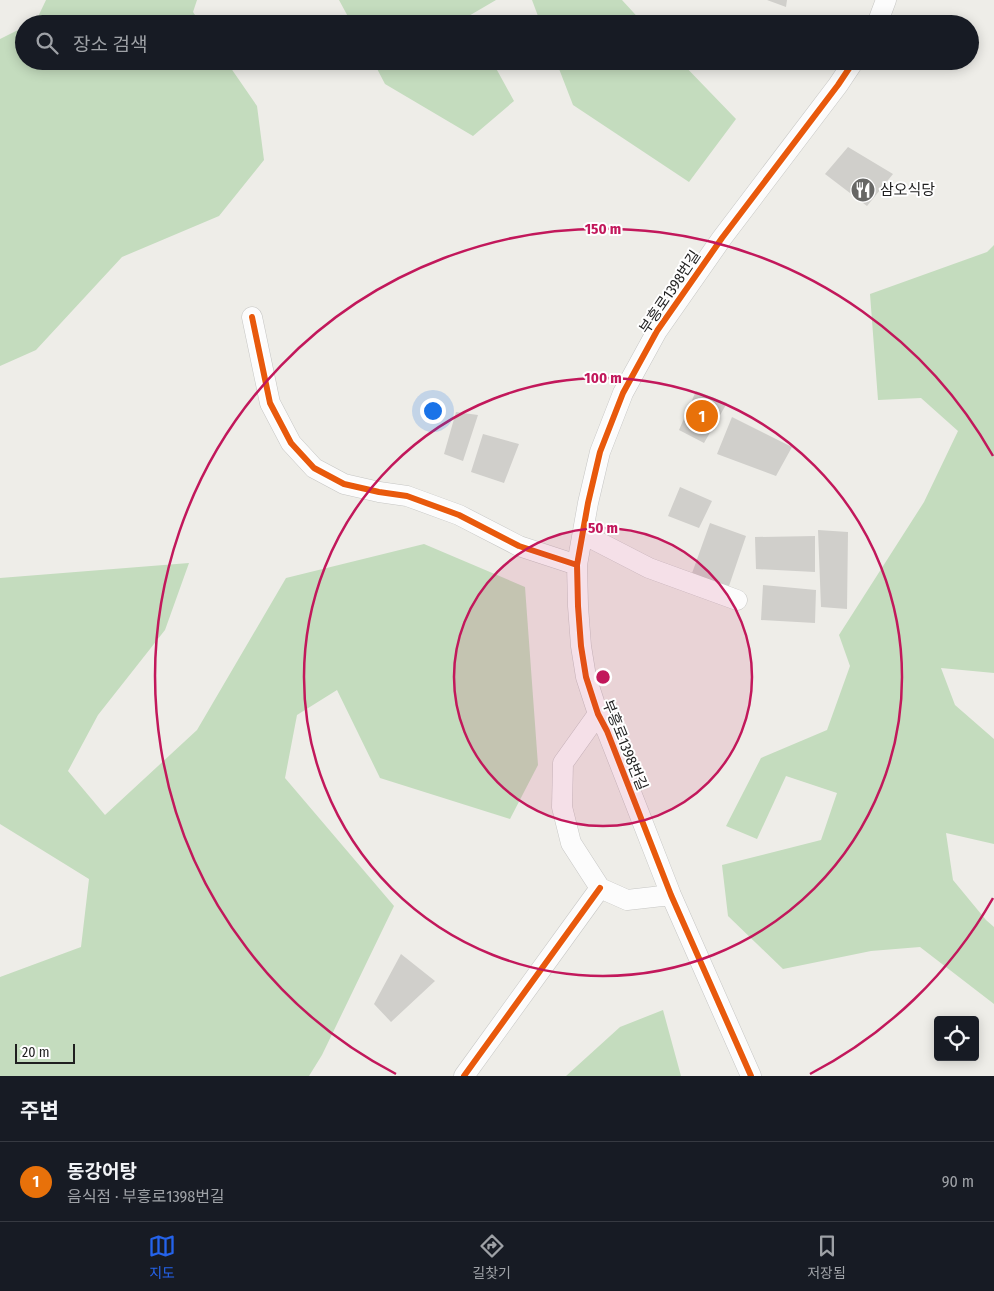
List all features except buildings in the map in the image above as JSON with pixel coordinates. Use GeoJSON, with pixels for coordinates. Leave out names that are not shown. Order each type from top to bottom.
{"type":"FeatureCollection","features":[{"type":"Feature","properties":{"kind":"street"},"geometry":{"type":"LineString","coordinates":[[880,15],[886,0]]}},
{"type":"Feature","properties":{"kind":"street","name":"부흥로1398번길"},"geometry":{"type":"LineString","coordinates":[[751,1076],[671,895],[607,731],[598,714],[586,677],[580,646],[577,565],[588,503],[600,452],[624,393],[657,331],[722,238],[848,70]]}},
{"type":"Feature","properties":{"kind":"street"},"geometry":{"type":"LineString","coordinates":[[252,317],[270,403],[291,442],[314,468],[344,484],[416,499],[459,515],[519,546],[577,565]]}},
{"type":"Feature","properties":{"kind":"street"},"geometry":{"type":"LineString","coordinates":[[583,534],[649,568],[737,600]]}},
{"type":"Feature","properties":{"kind":"street"},"geometry":{"type":"LineString","coordinates":[[598,714],[563,763],[562,807],[570,843],[600,888],[627,900],[671,895]]}},
{"type":"Feature","properties":{"kind":"street"},"geometry":{"type":"LineString","coordinates":[[464,1076],[600,888]]}},
{"type":"Feature","properties":{"kind":"green space"},"geometry":{"type":"Polygon","coordinates":[[[46,0],[197,0],[193,12],[195,15],[39,15],[46,0]]]}},
{"type":"Feature","properties":{"kind":"green space"},"geometry":{"type":"Polygon","coordinates":[[[339,0],[496,0],[470,15],[347,15],[339,0]]]}},
{"type":"Feature","properties":{"kind":"green space"},"geometry":{"type":"Polygon","coordinates":[[[532,0],[622,0],[636,15],[538,15],[532,0]]]}},
{"type":"Feature","properties":{"kind":"green space"},"geometry":{"type":"Polygon","coordinates":[[[15,32],[15,70],[232,70],[257,106],[264,160],[219,216],[122,257],[36,350],[0,366],[0,39],[15,32]]]}},
{"type":"Feature","properties":{"kind":"green space"},"geometry":{"type":"Polygon","coordinates":[[[378,70],[497,70],[514,101],[473,136],[385,84],[378,70]]]}},
{"type":"Feature","properties":{"kind":"green space"},"geometry":{"type":"Polygon","coordinates":[[[559,70],[689,70],[736,119],[689,182],[573,105],[559,70]]]}},
{"type":"Feature","properties":{"kind":"green space"},"geometry":{"type":"Polygon","coordinates":[[[994,245],[994,673],[941,668],[955,705],[994,739],[994,844],[946,833],[953,880],[994,927],[994,1004],[920,947],[871,951],[783,969],[728,916],[722,865],[821,840],[837,793],[786,776],[757,839],[726,826],[761,758],[827,730],[850,666],[839,635],[924,502],[958,431],[921,398],[878,400],[870,294],[987,252],[994,245]]]}},
{"type":"Feature","properties":{"kind":"green space"},"geometry":{"type":"Polygon","coordinates":[[[424,544],[525,587],[538,765],[510,819],[380,778],[337,690],[297,715],[285,778],[394,906],[322,1055],[309,1076],[0,1076],[0,977],[81,947],[89,879],[0,824],[0,578],[189,563],[165,630],[98,715],[68,771],[105,815],[197,730],[286,578],[424,544]]]}},
{"type":"Feature","properties":{"kind":"green space"},"geometry":{"type":"Polygon","coordinates":[[[663,1010],[681,1076],[566,1076],[620,1027],[663,1010]]]}},
{"type":"Feature","properties":{"kind":"cycle path"},"geometry":{"type":"LineString","coordinates":[[751,1076],[671,895],[607,731],[598,714],[586,677],[581,646],[577,565],[588,503],[600,452],[623,393],[657,331],[722,238],[848,70]]}},
{"type":"Feature","properties":{"kind":"cycle path"},"geometry":{"type":"LineString","coordinates":[[252,317],[270,403],[291,443],[314,468],[344,484],[407,496],[459,515],[519,546],[577,565]]}},
{"type":"Feature","properties":{"kind":"cycle path"},"geometry":{"type":"LineString","coordinates":[[464,1076],[600,888]]}},
{"type":"Feature","properties":{"kind":"place","name":"삼오식당"},"geometry":{"type":"Point","coordinates":[863,190]}},
{"type":"Feature","properties":{"kind":"place","name":"동강어탕"},"geometry":{"type":"Point","coordinates":[702,416]}}]}
